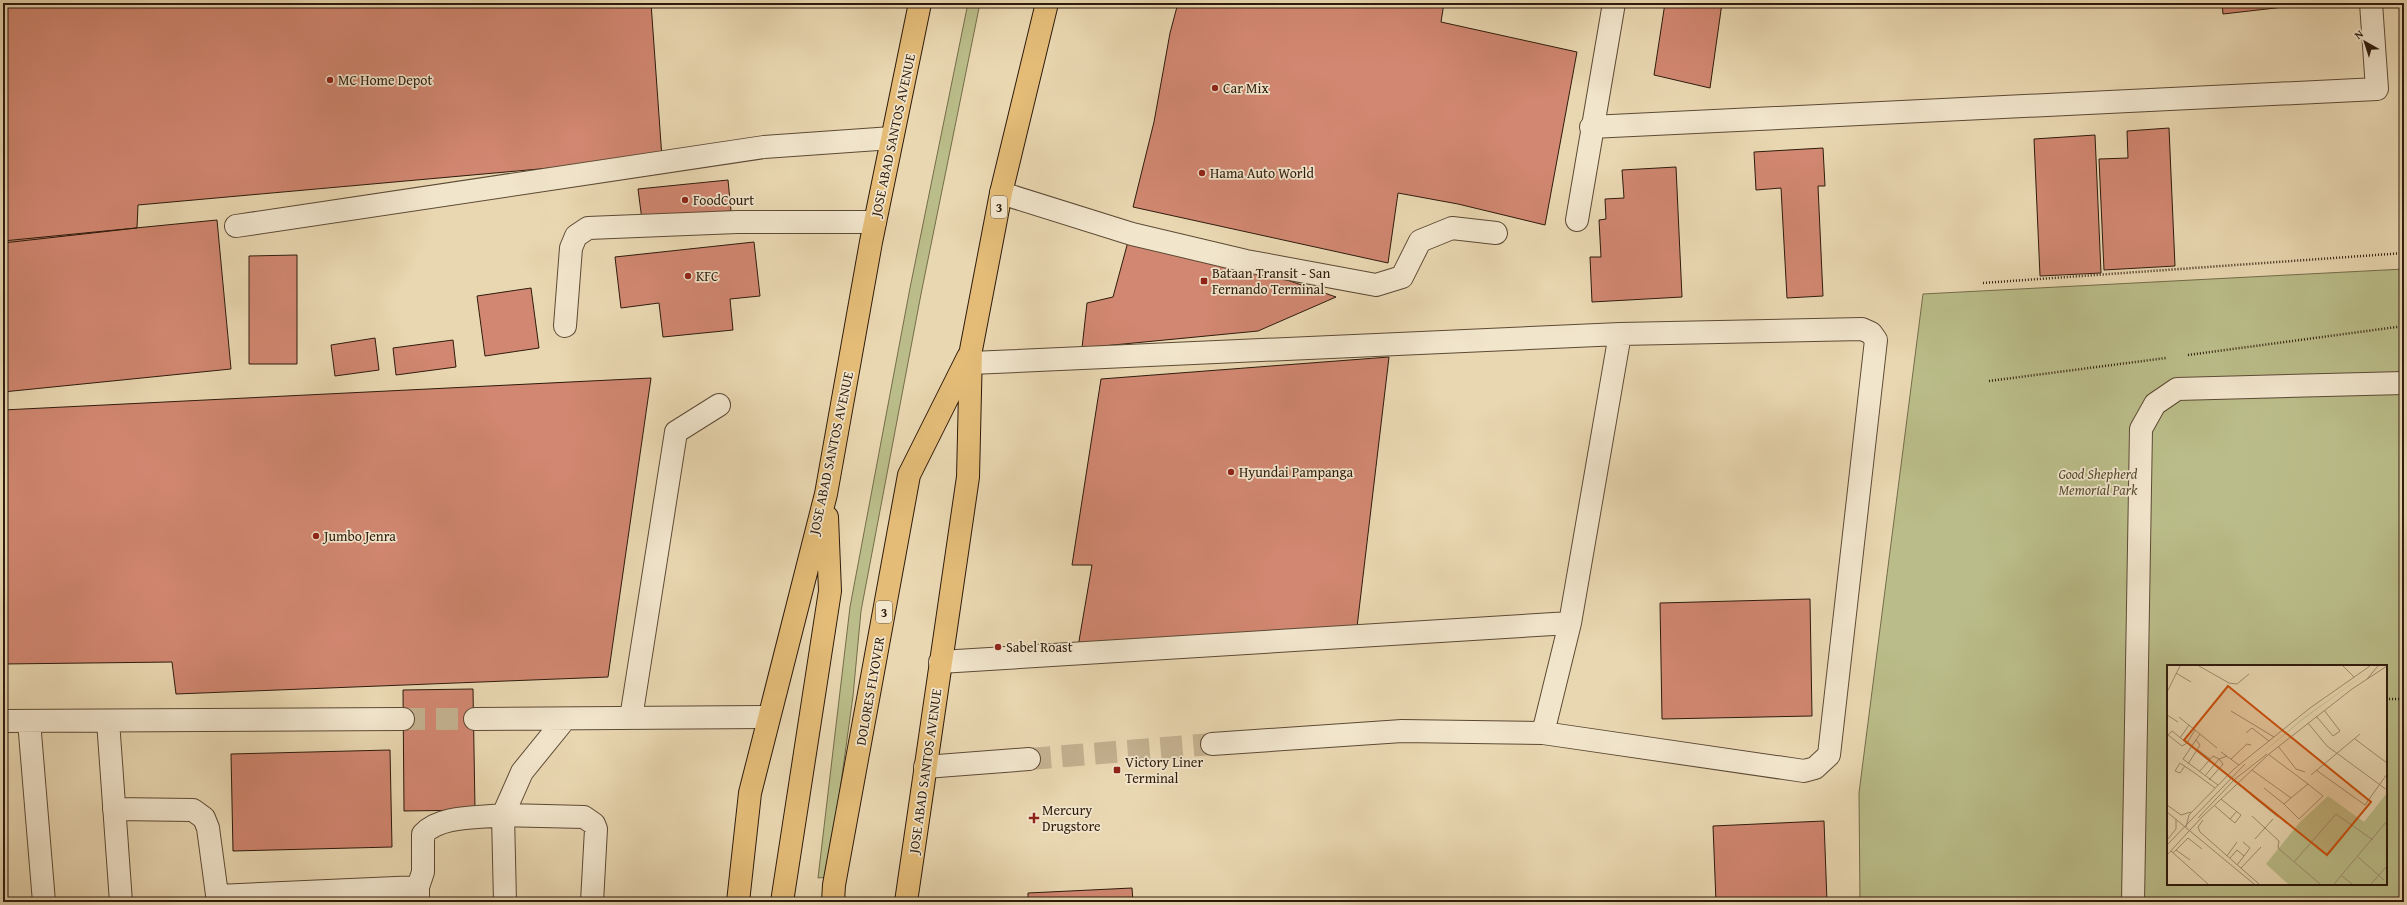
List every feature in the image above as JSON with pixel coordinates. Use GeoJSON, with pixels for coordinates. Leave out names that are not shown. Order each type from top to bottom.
{"type":"FeatureCollection","features":[{"type":"Feature","properties":{"kind":"highway","name":"JOSE ABAD SANTOS AVENUE"},"geometry":{"type":"LineString","coordinates":[[738,902],[750,793],[768,717],[826,494],[875,222],[920,3]]}},
{"type":"Feature","properties":{"kind":"highway","name":"JOSE ABAD SANTOS AVENUE"},"geometry":{"type":"LineString","coordinates":[[906,902],[968,477],[971,357],[1001,193],[1047,3]]}},
{"type":"Feature","properties":{"kind":"highway","name":"DOLORES FLYOVER"},"geometry":{"type":"LineString","coordinates":[[833,894],[909,475],[971,357]]}},
{"type":"Feature","properties":{"kind":"highway"},"geometry":{"type":"LineString","coordinates":[[782,892],[830,591],[826,494]]}},
{"type":"Feature","properties":{"kind":"street"},"geometry":{"type":"LineString","coordinates":[[1577,220],[1591,127],[1614,3]]}},
{"type":"Feature","properties":{"kind":"street"},"geometry":{"type":"LineString","coordinates":[[1591,127],[2377,89],[2371,3]]}},
{"type":"Feature","properties":{"kind":"street"},"geometry":{"type":"LineString","coordinates":[[236,226],[764,147],[892,138]]}},
{"type":"Feature","properties":{"kind":"street"},"geometry":{"type":"LineString","coordinates":[[1001,193],[1140,235],[1246,261],[1376,285],[1402,277],[1420,241],[1452,228],[1496,233]]}},
{"type":"Feature","properties":{"kind":"street"},"geometry":{"type":"LineString","coordinates":[[565,326],[571,248],[576,236],[588,228],[737,222],[875,222]]}},
{"type":"Feature","properties":{"kind":"street"},"geometry":{"type":"LineString","coordinates":[[971,357],[1620,334],[1862,329],[1871,333],[1876,340],[1829,755],[1815,768],[1804,771],[1543,733],[1402,731],[1212,744]]}},
{"type":"Feature","properties":{"kind":"street"},"geometry":{"type":"LineString","coordinates":[[1543,733],[1570,623],[1620,334]]}},
{"type":"Feature","properties":{"kind":"street"},"geometry":{"type":"LineString","coordinates":[[2133,902],[2141,429],[2155,404],[2177,389],[2404,383]]}},
{"type":"Feature","properties":{"kind":"street"},"geometry":{"type":"LineString","coordinates":[[631,718],[676,432],[719,405]]}},
{"type":"Feature","properties":{"kind":"street"},"geometry":{"type":"LineString","coordinates":[[940,662],[1570,623]]}},
{"type":"Feature","properties":{"kind":"street"},"geometry":{"type":"LineString","coordinates":[[475,719],[768,717]]}},
{"type":"Feature","properties":{"kind":"street"},"geometry":{"type":"LineString","coordinates":[[3,721],[402,719]]}},
{"type":"Feature","properties":{"kind":"street"},"geometry":{"type":"LineString","coordinates":[[505,902],[503,815],[522,772],[565,719]]}},
{"type":"Feature","properties":{"kind":"street"},"geometry":{"type":"LineString","coordinates":[[29,721],[44,902]]}},
{"type":"Feature","properties":{"kind":"street"},"geometry":{"type":"LineString","coordinates":[[108,721],[121,902]]}},
{"type":"Feature","properties":{"kind":"street"},"geometry":{"type":"LineString","coordinates":[[925,767],[1029,759]]}},
{"type":"Feature","properties":{"kind":"street"},"geometry":{"type":"LineString","coordinates":[[114,809],[193,810],[204,818],[208,828],[218,899],[418,895],[423,872],[423,834],[431,826],[442,822],[503,815],[584,817],[594,824],[596,829],[592,902]]}},
{"type":"Feature","properties":{"kind":"path"},"geometry":{"type":"LineString","coordinates":[[1983,283],[2404,253]]}},
{"type":"Feature","properties":{"kind":"path"},"geometry":{"type":"LineString","coordinates":[[2185,355],[2404,326]]}},
{"type":"Feature","properties":{"kind":"path"},"geometry":{"type":"LineString","coordinates":[[1989,381],[2169,358]]}},
{"type":"Feature","properties":{"kind":"path"},"geometry":{"type":"LineString","coordinates":[[2387,699],[2404,699]]}},
{"type":"Feature","properties":{"kind":"green space"},"geometry":{"type":"Polygon","coordinates":[[[968,3],[980,3],[921,294],[861,611],[853,696],[828,877],[818,878],[850,607],[910,288],[968,3]]]}},
{"type":"Feature","properties":{"kind":"green space","name":"Good Shepherd Memorial Park"},"geometry":{"type":"Polygon","coordinates":[[[2404,269],[2404,902],[1860,902],[1859,793],[1923,294],[2404,269]]]}},
{"type":"Feature","properties":{"kind":"building","name":"MC Home Depot"},"geometry":{"type":"Polygon","coordinates":[[[3,3],[651,3],[662,158],[138,205],[137,228],[3,243],[3,3]]]}},
{"type":"Feature","properties":{"kind":"building"},"geometry":{"type":"Polygon","coordinates":[[[1178,3],[1444,3],[1441,22],[1577,52],[1545,225],[1458,204],[1398,193],[1388,263],[1133,207],[1154,122],[1170,33],[1178,3]]]}},
{"type":"Feature","properties":{"kind":"building"},"geometry":{"type":"Polygon","coordinates":[[[1665,3],[1722,3],[1710,88],[1654,75],[1665,3]]]}},
{"type":"Feature","properties":{"kind":"building"},"geometry":{"type":"Polygon","coordinates":[[[2222,3],[2292,3],[2293,6],[2223,14],[2222,3]]]}},
{"type":"Feature","properties":{"kind":"building"},"geometry":{"type":"Polygon","coordinates":[[[2169,128],[2175,266],[2104,270],[2099,159],[2128,158],[2127,131],[2169,128]]]}},
{"type":"Feature","properties":{"kind":"building"},"geometry":{"type":"Polygon","coordinates":[[[2095,135],[2101,273],[2040,276],[2034,139],[2095,135]]]}},
{"type":"Feature","properties":{"kind":"building"},"geometry":{"type":"Polygon","coordinates":[[[1823,148],[1825,186],[1818,186],[1823,296],[1787,298],[1781,188],[1756,190],[1754,152],[1823,148]]]}},
{"type":"Feature","properties":{"kind":"building"},"geometry":{"type":"Polygon","coordinates":[[[1676,167],[1682,297],[1592,302],[1590,257],[1601,257],[1599,220],[1606,219],[1605,199],[1624,198],[1622,170],[1676,167]]]}},
{"type":"Feature","properties":{"kind":"building","name":"FoodCourt"},"geometry":{"type":"Polygon","coordinates":[[[728,180],[731,211],[642,220],[638,189],[728,180]]]}},
{"type":"Feature","properties":{"kind":"building"},"geometry":{"type":"Polygon","coordinates":[[[217,220],[231,369],[3,392],[3,241],[217,220]]]}},
{"type":"Feature","properties":{"kind":"building","name":"Bataan Transit - San Fernando Terminal"},"geometry":{"type":"Polygon","coordinates":[[[1129,238],[1244,265],[1336,297],[1258,331],[1082,348],[1087,303],[1113,297],[1129,238]]]}},
{"type":"Feature","properties":{"kind":"building","name":"KFC"},"geometry":{"type":"Polygon","coordinates":[[[754,242],[760,296],[730,299],[733,330],[663,337],[659,303],[621,308],[615,257],[754,242]]]}},
{"type":"Feature","properties":{"kind":"building"},"geometry":{"type":"Polygon","coordinates":[[[297,255],[297,364],[249,364],[249,256],[297,255]]]}},
{"type":"Feature","properties":{"kind":"building"},"geometry":{"type":"Polygon","coordinates":[[[531,288],[539,348],[485,356],[477,296],[531,288]]]}},
{"type":"Feature","properties":{"kind":"building"},"geometry":{"type":"Polygon","coordinates":[[[375,338],[379,370],[335,376],[331,345],[375,338]]]}},
{"type":"Feature","properties":{"kind":"building"},"geometry":{"type":"Polygon","coordinates":[[[453,340],[456,367],[396,375],[393,348],[453,340]]]}},
{"type":"Feature","properties":{"kind":"building","name":"Hyundai Pampanga"},"geometry":{"type":"Polygon","coordinates":[[[1389,357],[1357,627],[1078,647],[1092,565],[1072,565],[1101,379],[1389,357]]]}},
{"type":"Feature","properties":{"kind":"building","name":"Jumbo Jenra"},"geometry":{"type":"Polygon","coordinates":[[[651,378],[608,677],[176,694],[172,662],[3,664],[3,410],[651,378]]]}},
{"type":"Feature","properties":{"kind":"building"},"geometry":{"type":"Polygon","coordinates":[[[1810,599],[1812,716],[1662,719],[1660,603],[1810,599]]]}},
{"type":"Feature","properties":{"kind":"building"},"geometry":{"type":"Polygon","coordinates":[[[473,689],[475,810],[404,811],[403,690],[473,689]]]}},
{"type":"Feature","properties":{"kind":"building"},"geometry":{"type":"Polygon","coordinates":[[[390,750],[392,847],[233,851],[231,754],[390,750]]]}},
{"type":"Feature","properties":{"kind":"building"},"geometry":{"type":"Polygon","coordinates":[[[1824,821],[1827,902],[1716,902],[1713,826],[1824,821]]]}},
{"type":"Feature","properties":{"kind":"building"},"geometry":{"type":"Polygon","coordinates":[[[1132,888],[1133,902],[1028,902],[1028,893],[1132,888]]]}},
{"type":"Feature","properties":{"kind":"tunnel"},"geometry":{"type":"LineString","coordinates":[[403,719],[475,719]]}},
{"type":"Feature","properties":{"kind":"tunnel"},"geometry":{"type":"LineString","coordinates":[[1029,759],[1212,744]]}},
{"type":"Feature","properties":{"kind":"place","name":"MC Home Depot"},"geometry":{"type":"Point","coordinates":[330,80]}},
{"type":"Feature","properties":{"kind":"place","name":"Car Mix"},"geometry":{"type":"Point","coordinates":[1215,88]}},
{"type":"Feature","properties":{"kind":"place","name":"Hama Auto World"},"geometry":{"type":"Point","coordinates":[1202,173]}},
{"type":"Feature","properties":{"kind":"place","name":"FoodCourt"},"geometry":{"type":"Point","coordinates":[685,200]}},
{"type":"Feature","properties":{"kind":"place","name":"KFC"},"geometry":{"type":"Point","coordinates":[688,276]}},
{"type":"Feature","properties":{"kind":"place","name":"Bataan Transit - San Fernando Terminal"},"geometry":{"type":"Point","coordinates":[1204,281]}},
{"type":"Feature","properties":{"kind":"place","name":"Hyundai Pampanga"},"geometry":{"type":"Point","coordinates":[1231,472]}},
{"type":"Feature","properties":{"kind":"place","name":"Jumbo Jenra"},"geometry":{"type":"Point","coordinates":[316,536]}},
{"type":"Feature","properties":{"kind":"place","name":"Sabel Roast"},"geometry":{"type":"Point","coordinates":[998,647]}},
{"type":"Feature","properties":{"kind":"place","name":"Victory Liner Terminal"},"geometry":{"type":"Point","coordinates":[1117,770]}},
{"type":"Feature","properties":{"kind":"place","name":"Mercury Drugstore"},"geometry":{"type":"Point","coordinates":[1034,818]}}]}
